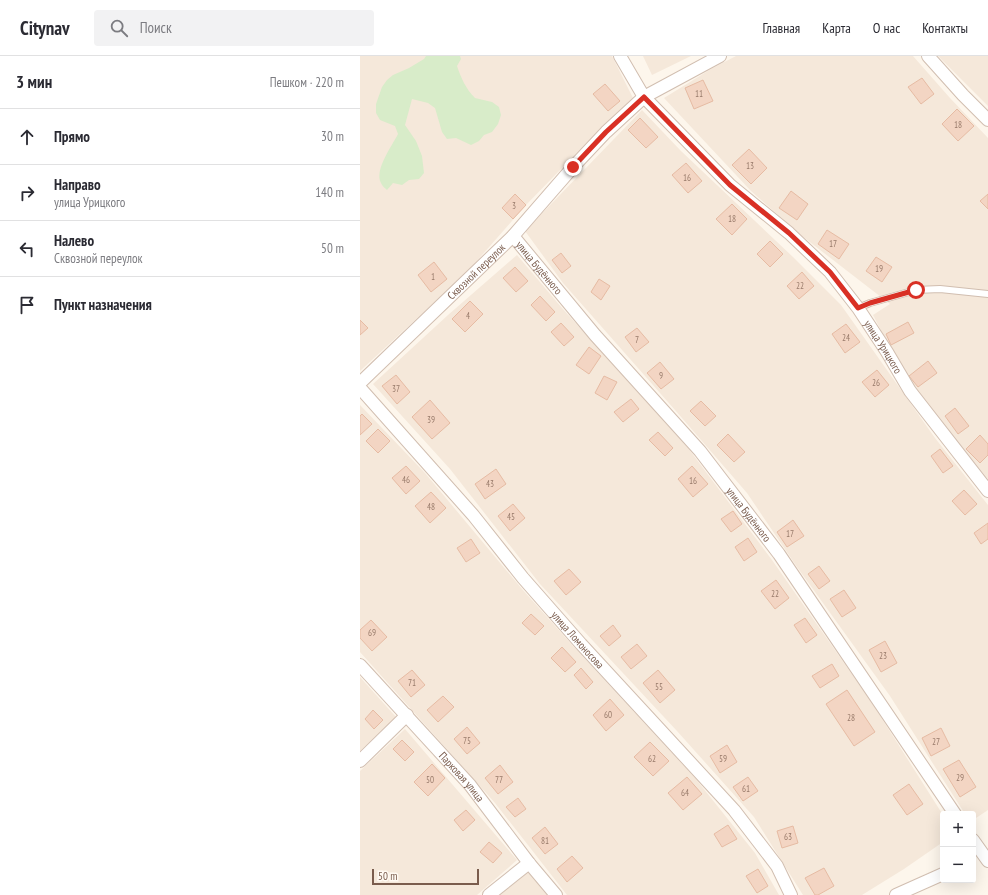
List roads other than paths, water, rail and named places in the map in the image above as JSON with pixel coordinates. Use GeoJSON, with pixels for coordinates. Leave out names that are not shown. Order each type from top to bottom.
{"type":"FeatureCollection","features":[{"type":"Feature","properties":{"kind":"street","name":"улица Урицкого"},"geometry":{"type":"LineString","coordinates":[[620,56],[644,97],[730,185],[789,233],[830,272],[858,308],[887,352],[910,391],[988,491]]}},
{"type":"Feature","properties":{"kind":"street","name":"Сквозной переулок"},"geometry":{"type":"LineString","coordinates":[[360,383],[513,236],[582,157],[606,132],[644,97],[720,56]]}},
{"type":"Feature","properties":{"kind":"street"},"geometry":{"type":"LineString","coordinates":[[928,56],[988,120]]}},
{"type":"Feature","properties":{"kind":"street","name":"улица Будённого"},"geometry":{"type":"LineString","coordinates":[[513,236],[595,334],[700,451],[779,554],[953,811]]}},
{"type":"Feature","properties":{"kind":"street","name":"улица Ломоносова"},"geometry":{"type":"LineString","coordinates":[[360,388],[473,515],[523,578],[581,644],[734,810],[777,866],[791,895]]}},
{"type":"Feature","properties":{"kind":"street","name":"Парковая улица"},"geometry":{"type":"LineString","coordinates":[[360,665],[470,785],[529,863],[556,895]]}},
{"type":"Feature","properties":{"kind":"street"},"geometry":{"type":"LineString","coordinates":[[360,760],[407,716]]}},
{"type":"Feature","properties":{"kind":"street"},"geometry":{"type":"LineString","coordinates":[[976,846],[982,859]]}},
{"type":"Feature","properties":{"kind":"street"},"geometry":{"type":"LineString","coordinates":[[489,895],[529,863]]}},
{"type":"Feature","properties":{"kind":"street"},"geometry":{"type":"LineString","coordinates":[[896,895],[940,875]]}},
{"type":"Feature","properties":{"kind":"lane"},"geometry":{"type":"LineString","coordinates":[[858,308],[870,303],[916,290],[940,289],[988,294]]}}]}
